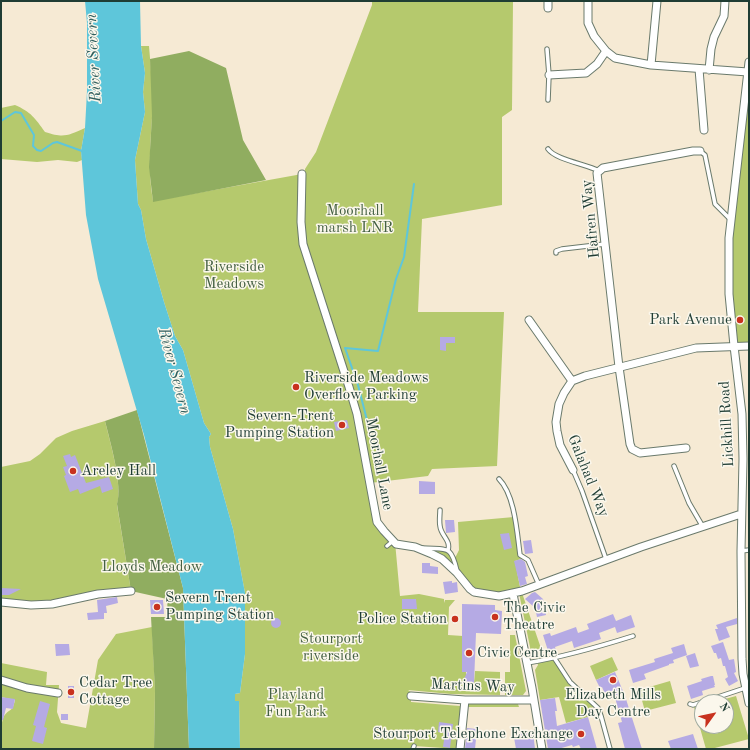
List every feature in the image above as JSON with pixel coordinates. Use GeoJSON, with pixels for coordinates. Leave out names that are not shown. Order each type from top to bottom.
{"type":"FeatureCollection","features":[{"type":"Feature","properties":{"kind":"street"},"geometry":{"type":"LineString","coordinates":[[588,1],[588,22],[594,36],[606,51],[615,58],[651,66],[748,72]]}},
{"type":"Feature","properties":{"kind":"street"},"geometry":{"type":"LineString","coordinates":[[651,66],[657,1]]}},
{"type":"Feature","properties":{"kind":"street"},"geometry":{"type":"LineString","coordinates":[[709,70],[710,49],[724,16],[725,1]]}},
{"type":"Feature","properties":{"kind":"street"},"geometry":{"type":"LineString","coordinates":[[550,75],[586,74],[597,64],[606,51]]}},
{"type":"Feature","properties":{"kind":"street","name":"Lickhill Road"},"geometry":{"type":"LineString","coordinates":[[749,62],[739,143],[728,258],[734,346],[742,414],[742,660],[745,688],[749,703]]}},
{"type":"Feature","properties":{"kind":"street"},"geometry":{"type":"LineString","coordinates":[[699,70],[704,130]]}},
{"type":"Feature","properties":{"kind":"street","name":"Hafren Way"},"geometry":{"type":"LineString","coordinates":[[686,448],[640,454],[632,449],[630,444],[619,367],[597,173],[603,168],[693,151],[700,151]]}},
{"type":"Feature","properties":{"kind":"street","name":"Moorhall Lane"},"geometry":{"type":"LineString","coordinates":[[302,174],[301,222],[304,244],[350,387],[357,414],[377,522],[393,541]]}},
{"type":"Feature","properties":{"kind":"street"},"geometry":{"type":"LineString","coordinates":[[529,320],[572,381],[585,376],[696,348],[749,346]]}},
{"type":"Feature","properties":{"kind":"street","name":"Galahad Way"},"geometry":{"type":"LineString","coordinates":[[572,381],[559,404],[556,427],[560,445],[573,470]]}},
{"type":"Feature","properties":{"kind":"street"},"geometry":{"type":"LineString","coordinates":[[393,541],[400,545],[415,547],[442,560],[474,592],[499,596],[513,594],[641,547],[741,514]]}},
{"type":"Feature","properties":{"kind":"street"},"geometry":{"type":"LineString","coordinates":[[1,602],[31,605],[52,604],[98,594],[131,591]]}},
{"type":"Feature","properties":{"kind":"street"},"geometry":{"type":"LineString","coordinates":[[513,594],[542,749]]}},
{"type":"Feature","properties":{"kind":"street"},"geometry":{"type":"LineString","coordinates":[[1,680],[27,688],[58,694]]}},
{"type":"Feature","properties":{"kind":"street","name":"Martins Way"},"geometry":{"type":"LineString","coordinates":[[411,696],[465,700],[534,700]]}},
{"type":"Feature","properties":{"kind":"street"},"geometry":{"type":"LineString","coordinates":[[460,749],[465,700]]}},
{"type":"Feature","properties":{"kind":"lane"},"geometry":{"type":"LineString","coordinates":[[548,49],[550,75],[548,100]]}},
{"type":"Feature","properties":{"kind":"lane"},"geometry":{"type":"LineString","coordinates":[[548,149],[551,153],[565,159],[590,166],[599,171]]}},
{"type":"Feature","properties":{"kind":"lane"},"geometry":{"type":"LineString","coordinates":[[700,151],[705,154],[715,204],[731,220]]}},
{"type":"Feature","properties":{"kind":"lane"},"geometry":{"type":"LineString","coordinates":[[556,253],[556,251],[562,249],[606,244]]}},
{"type":"Feature","properties":{"kind":"lane"},"geometry":{"type":"LineString","coordinates":[[674,466],[689,503],[703,527]]}},
{"type":"Feature","properties":{"kind":"lane","name":"Galahad Way"},"geometry":{"type":"LineString","coordinates":[[573,470],[607,560]]}},
{"type":"Feature","properties":{"kind":"lane"},"geometry":{"type":"LineString","coordinates":[[499,479],[504,484],[510,497],[520,555],[528,560],[539,585]]}},
{"type":"Feature","properties":{"kind":"lane"},"geometry":{"type":"LineString","coordinates":[[440,510],[440,525],[448,541],[448,550]]}},
{"type":"Feature","properties":{"kind":"lane"},"geometry":{"type":"LineString","coordinates":[[387,546],[393,541]]}},
{"type":"Feature","properties":{"kind":"lane"},"geometry":{"type":"LineString","coordinates":[[415,547],[448,550],[453,555],[457,574]]}},
{"type":"Feature","properties":{"kind":"lane"},"geometry":{"type":"LineString","coordinates":[[741,550],[749,550]]}},
{"type":"Feature","properties":{"kind":"lane"},"geometry":{"type":"LineString","coordinates":[[527,663],[556,659],[633,636]]}},
{"type":"Feature","properties":{"kind":"lane"},"geometry":{"type":"LineString","coordinates":[[556,659],[570,682],[598,708],[610,749]]}},
{"type":"Feature","properties":{"kind":"lane"},"geometry":{"type":"LineString","coordinates":[[727,694],[745,688]]}},
{"type":"Feature","properties":{"kind":"lane"},"geometry":{"type":"LineString","coordinates":[[690,704],[694,705]]}},
{"type":"Feature","properties":{"kind":"green space"},"geometry":{"type":"Polygon","coordinates":[[[372,1],[513,1],[512,110],[502,117],[502,205],[422,219],[418,312],[504,312],[497,466],[432,469],[428,476],[370,483],[374,523],[395,542],[400,596],[419,594],[444,599],[444,603],[445,600],[455,600],[449,607],[448,635],[463,636],[466,677],[463,680],[463,684],[467,688],[472,686],[474,683],[475,671],[500,672],[500,695],[451,694],[408,690],[411,692],[411,702],[460,706],[458,749],[414,746],[413,749],[240,749],[239,701],[235,701],[235,694],[240,693],[245,654],[245,593],[233,529],[210,447],[209,437],[211,434],[204,423],[183,350],[175,336],[164,302],[146,239],[141,210],[138,204],[135,160],[145,112],[143,92],[145,73],[141,46],[149,46],[152,91],[150,170],[153,201],[302,174],[304,200],[305,169],[316,152],[372,5],[372,1]]]}},
{"type":"Feature","properties":{"kind":"green space"},"geometry":{"type":"Polygon","coordinates":[[[189,51],[226,68],[243,140],[266,180],[153,202],[149,167],[152,116],[150,59],[189,51]]]}},
{"type":"Feature","properties":{"kind":"green space"},"geometry":{"type":"Polygon","coordinates":[[[749,62],[749,346],[734,346],[728,258],[749,62]]]}},
{"type":"Feature","properties":{"kind":"green space"},"geometry":{"type":"Polygon","coordinates":[[[15,105],[25,110],[32,116],[45,132],[65,135],[85,128],[81,151],[82,160],[77,162],[58,160],[37,162],[1,159],[1,108],[15,105]]]}},
{"type":"Feature","properties":{"kind":"green space","name":"Lloyds Meadow"},"geometry":{"type":"Polygon","coordinates":[[[137,410],[183,588],[189,749],[154,749],[155,690],[151,617],[168,617],[167,599],[131,591],[117,504],[117,475],[113,451],[105,421],[137,410]]]}},
{"type":"Feature","properties":{"kind":"green space","name":"Areley Hall"},"geometry":{"type":"Polygon","coordinates":[[[105,421],[113,452],[117,476],[117,505],[131,591],[66,602],[1,602],[1,467],[30,461],[40,454],[56,438],[72,431],[105,421]]]}},
{"type":"Feature","properties":{"kind":"green space"},"geometry":{"type":"Polygon","coordinates":[[[514,517],[521,559],[515,561],[520,587],[545,660],[555,659],[570,682],[594,704],[588,717],[566,723],[559,697],[540,700],[535,670],[538,665],[536,658],[531,652],[519,593],[478,593],[449,565],[415,547],[444,549],[454,560],[459,550],[458,522],[514,517]]]}},
{"type":"Feature","properties":{"kind":"green space"},"geometry":{"type":"Polygon","coordinates":[[[152,627],[155,690],[154,749],[1,749],[3,719],[6,713],[12,708],[15,700],[1,697],[1,663],[47,672],[46,685],[59,685],[57,712],[61,723],[86,728],[98,660],[116,634],[152,627]]]}},
{"type":"Feature","properties":{"kind":"green space"},"geometry":{"type":"Polygon","coordinates":[[[510,635],[515,635],[526,691],[523,695],[505,695],[505,672],[510,672],[510,635]]]}},
{"type":"Feature","properties":{"kind":"green space"},"geometry":{"type":"Polygon","coordinates":[[[612,657],[618,670],[596,680],[590,666],[612,657]]]}},
{"type":"Feature","properties":{"kind":"green space"},"geometry":{"type":"Polygon","coordinates":[[[670,681],[676,703],[645,711],[639,690],[670,681]]]}},
{"type":"Feature","properties":{"kind":"green space"},"geometry":{"type":"Polygon","coordinates":[[[736,696],[749,739],[706,749],[702,734],[734,734],[734,697],[736,696]]]}},
{"type":"Feature","properties":{"kind":"green space"},"geometry":{"type":"Polygon","coordinates":[[[468,704],[518,704],[519,707],[467,707],[468,704]]]}},
{"type":"Feature","properties":{"kind":"water","name":"River Severn"},"geometry":{"type":"Polygon","coordinates":[[[85,1],[140,1],[141,46],[145,73],[143,92],[145,112],[135,160],[138,204],[141,210],[146,239],[164,302],[175,336],[183,350],[204,423],[211,434],[209,437],[210,447],[233,529],[245,593],[245,654],[240,693],[235,694],[235,701],[239,701],[240,749],[189,749],[183,588],[144,435],[98,279],[86,215],[81,151],[85,128],[87,91],[87,23],[85,1]]]}},
{"type":"Feature","properties":{"kind":"building"},"geometry":{"type":"Polygon","coordinates":[[[440,337],[455,337],[455,343],[446,343],[446,351],[440,350],[440,337]]]}},
{"type":"Feature","properties":{"kind":"building","name":"Severn-Trent Pumping Station"},"geometry":{"type":"Polygon","coordinates":[[[347,420],[349,428],[336,431],[334,422],[347,420]]]}},
{"type":"Feature","properties":{"kind":"building"},"geometry":{"type":"Polygon","coordinates":[[[70,454],[71,457],[75,455],[86,483],[109,477],[113,489],[102,493],[100,486],[80,494],[78,489],[70,492],[64,476],[66,475],[63,467],[67,466],[63,456],[70,454]]]}},
{"type":"Feature","properties":{"kind":"building"},"geometry":{"type":"Polygon","coordinates":[[[419,481],[435,482],[435,494],[419,494],[419,481]]]}},
{"type":"Feature","properties":{"kind":"building"},"geometry":{"type":"Polygon","coordinates":[[[445,520],[454,520],[455,532],[446,533],[445,520]]]}},
{"type":"Feature","properties":{"kind":"building"},"geometry":{"type":"Polygon","coordinates":[[[509,533],[512,548],[504,550],[500,534],[509,533]]]}},
{"type":"Feature","properties":{"kind":"building"},"geometry":{"type":"Polygon","coordinates":[[[531,540],[533,553],[525,554],[523,541],[531,540]]]}},
{"type":"Feature","properties":{"kind":"building"},"geometry":{"type":"Polygon","coordinates":[[[521,559],[525,562],[528,576],[525,577],[527,584],[520,586],[514,561],[521,559]]]}},
{"type":"Feature","properties":{"kind":"building"},"geometry":{"type":"Polygon","coordinates":[[[422,563],[430,563],[430,566],[438,567],[438,574],[422,573],[422,563]]]}},
{"type":"Feature","properties":{"kind":"building"},"geometry":{"type":"Polygon","coordinates":[[[452,581],[452,583],[457,582],[458,592],[445,594],[443,582],[452,581]]]}},
{"type":"Feature","properties":{"kind":"building"},"geometry":{"type":"Polygon","coordinates":[[[1,588],[21,589],[9,595],[1,595],[1,588]]]}},
{"type":"Feature","properties":{"kind":"building"},"geometry":{"type":"Polygon","coordinates":[[[535,592],[543,599],[546,615],[537,617],[535,608],[525,599],[535,592]]]}},
{"type":"Feature","properties":{"kind":"building"},"geometry":{"type":"Polygon","coordinates":[[[117,597],[118,603],[106,606],[107,613],[104,613],[104,619],[88,620],[87,613],[98,612],[97,600],[117,597]]]}},
{"type":"Feature","properties":{"kind":"building"},"geometry":{"type":"Polygon","coordinates":[[[402,599],[416,599],[417,609],[402,609],[402,599]]]}},
{"type":"Feature","properties":{"kind":"building","name":"Severn Trent Pumping Station"},"geometry":{"type":"Polygon","coordinates":[[[150,600],[163,600],[164,614],[151,614],[150,600]]]}},
{"type":"Feature","properties":{"kind":"building","name":"Civic Centre"},"geometry":{"type":"Polygon","coordinates":[[[462,604],[495,605],[495,610],[502,611],[501,634],[476,633],[474,683],[469,688],[464,686],[463,682],[467,672],[462,672],[462,604]]]}},
{"type":"Feature","properties":{"kind":"building"},"geometry":{"type":"Polygon","coordinates":[[[613,614],[616,621],[631,615],[635,627],[617,633],[615,627],[599,633],[601,639],[574,648],[572,641],[555,647],[556,651],[549,654],[543,635],[550,633],[551,636],[576,627],[578,633],[589,629],[587,624],[613,614]]]}},
{"type":"Feature","properties":{"kind":"building"},"geometry":{"type":"Polygon","coordinates":[[[274,618],[278,618],[280,619],[280,627],[274,628],[271,625],[271,621],[274,618]]]}},
{"type":"Feature","properties":{"kind":"building"},"geometry":{"type":"Polygon","coordinates":[[[737,618],[737,624],[726,627],[730,637],[719,641],[715,629],[718,629],[716,625],[737,618]]]}},
{"type":"Feature","properties":{"kind":"building"},"geometry":{"type":"Polygon","coordinates":[[[723,642],[729,660],[734,659],[736,672],[734,673],[738,681],[729,686],[725,679],[728,677],[725,666],[723,666],[721,658],[718,659],[711,646],[723,642]]]}},
{"type":"Feature","properties":{"kind":"building"},"geometry":{"type":"Polygon","coordinates":[[[55,644],[69,644],[70,655],[56,656],[55,644]]]}},
{"type":"Feature","properties":{"kind":"building"},"geometry":{"type":"Polygon","coordinates":[[[684,644],[687,655],[673,660],[674,663],[644,674],[646,679],[633,683],[629,670],[655,662],[654,659],[673,653],[671,648],[684,644]]]}},
{"type":"Feature","properties":{"kind":"building"},"geometry":{"type":"Polygon","coordinates":[[[695,653],[699,666],[690,668],[686,656],[695,653]]]}},
{"type":"Feature","properties":{"kind":"building"},"geometry":{"type":"Polygon","coordinates":[[[615,672],[625,696],[642,749],[625,749],[618,723],[622,722],[613,691],[605,694],[602,687],[600,688],[596,680],[615,672]]]}},
{"type":"Feature","properties":{"kind":"building"},"geometry":{"type":"Polygon","coordinates":[[[713,676],[715,687],[702,691],[703,694],[694,694],[694,698],[691,699],[687,686],[702,681],[701,679],[713,676]]]}},
{"type":"Feature","properties":{"kind":"building"},"geometry":{"type":"Polygon","coordinates":[[[68,686],[74,686],[74,698],[68,698],[68,686]]]}},
{"type":"Feature","properties":{"kind":"building"},"geometry":{"type":"Polygon","coordinates":[[[1,697],[15,699],[13,709],[6,708],[3,720],[1,720],[1,697]]]}},
{"type":"Feature","properties":{"kind":"building"},"geometry":{"type":"Polygon","coordinates":[[[555,698],[557,726],[588,717],[597,749],[581,749],[579,745],[573,747],[572,745],[558,749],[548,749],[540,700],[555,698]]]}},
{"type":"Feature","properties":{"kind":"building"},"geometry":{"type":"Polygon","coordinates":[[[40,701],[50,704],[44,727],[47,728],[43,744],[32,741],[36,726],[33,725],[40,701]]]}},
{"type":"Feature","properties":{"kind":"building"},"geometry":{"type":"Polygon","coordinates":[[[61,714],[68,714],[68,720],[61,720],[61,714]]]}},
{"type":"Feature","properties":{"kind":"building"},"geometry":{"type":"Polygon","coordinates":[[[439,722],[453,724],[450,748],[443,747],[445,733],[438,732],[439,722]]]}},
{"type":"Feature","properties":{"kind":"building"},"geometry":{"type":"Polygon","coordinates":[[[467,728],[477,729],[475,749],[465,749],[467,728]]]}},
{"type":"Feature","properties":{"kind":"building"},"geometry":{"type":"Polygon","coordinates":[[[418,730],[427,731],[426,739],[417,738],[418,730]]]}},
{"type":"Feature","properties":{"kind":"building"},"geometry":{"type":"Polygon","coordinates":[[[527,730],[528,733],[533,732],[535,749],[516,749],[513,732],[527,730]]]}},
{"type":"Feature","properties":{"kind":"building"},"geometry":{"type":"Polygon","coordinates":[[[693,734],[698,749],[671,749],[668,741],[693,734]]]}},
{"type":"Feature","properties":{"kind":"waterway"},"geometry":{"type":"LineString","coordinates":[[1,121],[15,112],[21,113],[34,135],[33,146],[37,150],[41,151],[57,142],[82,151]]}},
{"type":"Feature","properties":{"kind":"waterway"},"geometry":{"type":"LineString","coordinates":[[368,424],[358,385],[345,348],[378,351],[396,279],[404,257],[414,184]]}},
{"type":"Feature","properties":{"kind":"place","name":"Park Avenue"},"geometry":{"type":"Point","coordinates":[740,320]}},
{"type":"Feature","properties":{"kind":"place","name":"Riverside Meadows Overflow Parking"},"geometry":{"type":"Point","coordinates":[296,387]}},
{"type":"Feature","properties":{"kind":"place","name":"Severn-Trent Pumping Station"},"geometry":{"type":"Point","coordinates":[342,425]}},
{"type":"Feature","properties":{"kind":"place","name":"Areley Hall"},"geometry":{"type":"Point","coordinates":[73,471]}},
{"type":"Feature","properties":{"kind":"place","name":"Severn Trent Pumping Station"},"geometry":{"type":"Point","coordinates":[157,607]}},
{"type":"Feature","properties":{"kind":"place","name":"The Civic Theatre"},"geometry":{"type":"Point","coordinates":[495,617]}},
{"type":"Feature","properties":{"kind":"place","name":"Police Station"},"geometry":{"type":"Point","coordinates":[455,619]}},
{"type":"Feature","properties":{"kind":"place","name":"Civic Centre"},"geometry":{"type":"Point","coordinates":[469,653]}},
{"type":"Feature","properties":{"kind":"place","name":"Elizabeth Mills Day Centre"},"geometry":{"type":"Point","coordinates":[613,680]}},
{"type":"Feature","properties":{"kind":"place","name":"Cedar Tree Cottage"},"geometry":{"type":"Point","coordinates":[71,692]}},
{"type":"Feature","properties":{"kind":"place","name":"Stourport Telephone Exchange"},"geometry":{"type":"Point","coordinates":[581,734]}},
{"type":"Feature","properties":{"kind":"park label","name":"Moorhall marsh LNR"},"geometry":{"type":"Point","coordinates":[355,220]}},
{"type":"Feature","properties":{"kind":"park label","name":"Riverside Meadows"},"geometry":{"type":"Point","coordinates":[234,276]}},
{"type":"Feature","properties":{"kind":"park label","name":"Stourport riverside"},"geometry":{"type":"Point","coordinates":[331,648]}},
{"type":"Feature","properties":{"kind":"park label","name":"Playland Fun Park"},"geometry":{"type":"Point","coordinates":[296,704]}}]}
